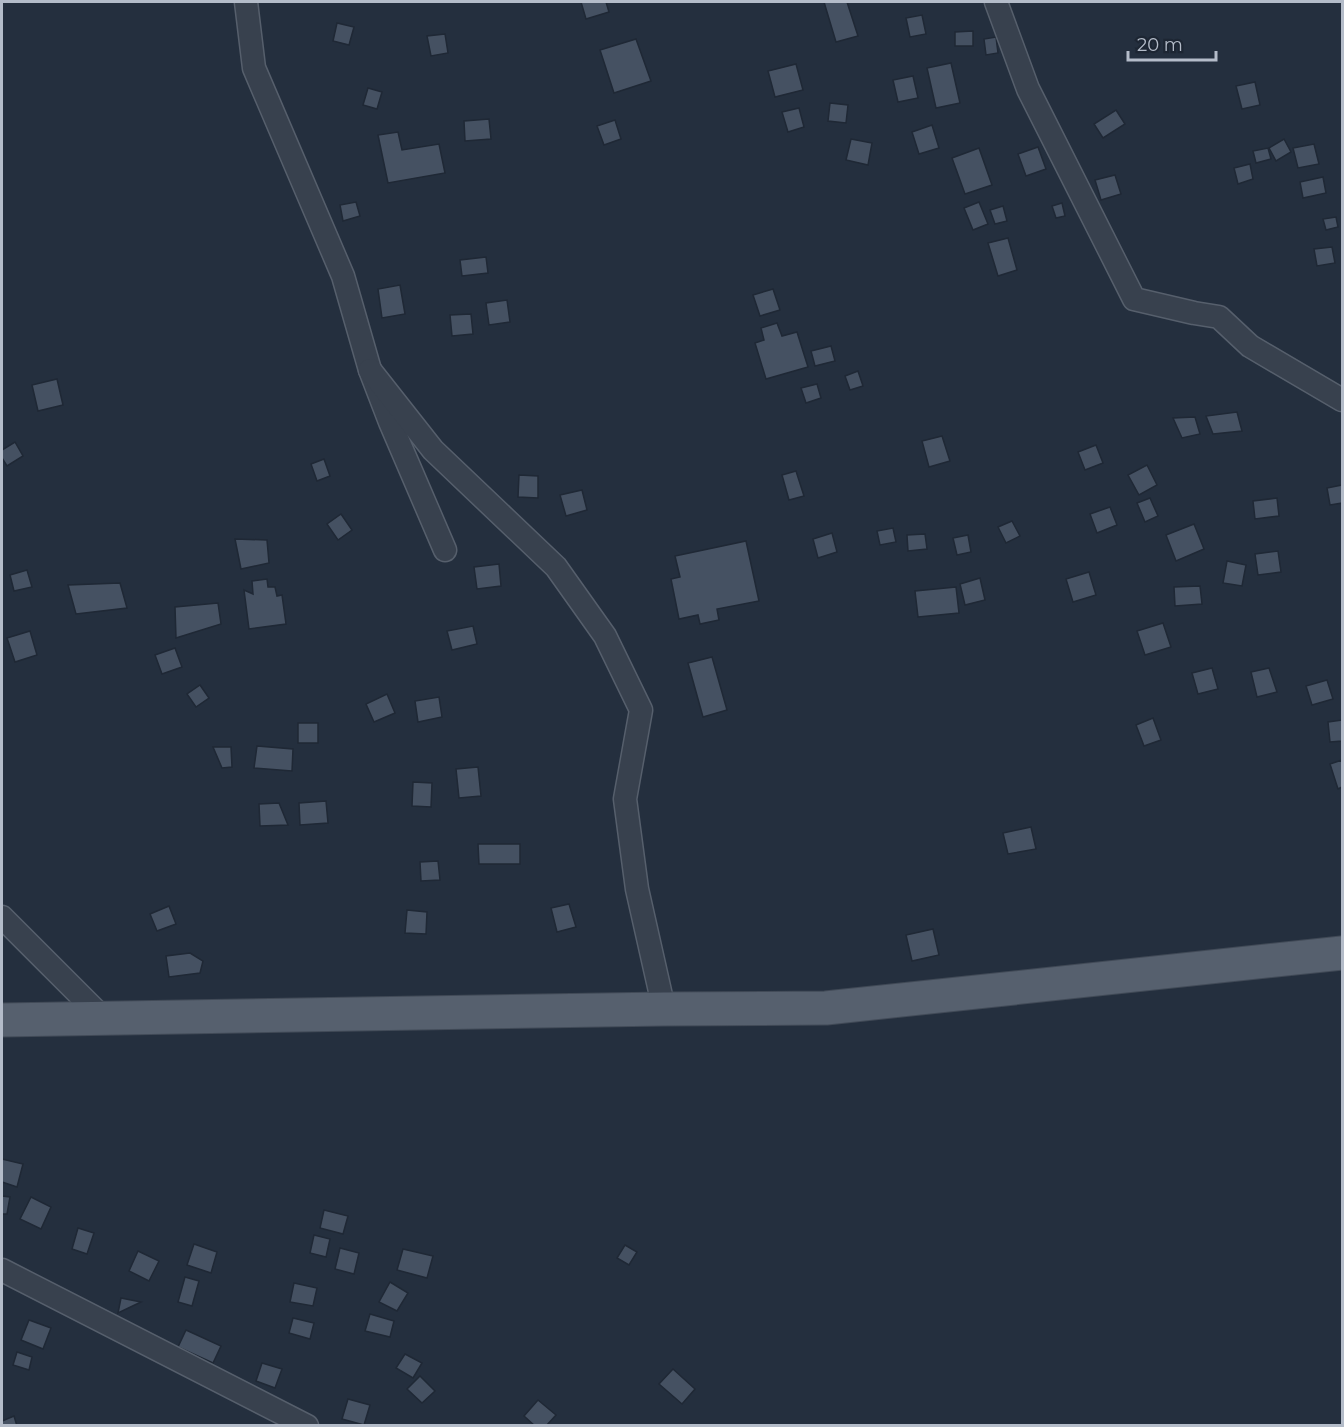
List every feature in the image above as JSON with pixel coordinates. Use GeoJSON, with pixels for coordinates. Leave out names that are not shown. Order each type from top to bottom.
{"type":"FeatureCollection","features":[{"type":"Feature","properties":{"kind":"main road"},"geometry":{"type":"LineString","coordinates":[[2,1020],[826,1008],[1342,953]]}},
{"type":"Feature","properties":{"kind":"street"},"geometry":{"type":"LineString","coordinates":[[246,2],[254,68],[343,276],[370,370],[445,550]]}},
{"type":"Feature","properties":{"kind":"street"},"geometry":{"type":"LineString","coordinates":[[996,2],[1028,89],[1134,299],[1194,314],[1219,317],[1250,346],[1342,400]]}},
{"type":"Feature","properties":{"kind":"street"},"geometry":{"type":"LineString","coordinates":[[370,370],[433,450],[556,567],[605,636],[642,710],[625,799],[637,889],[664,1009]]}},
{"type":"Feature","properties":{"kind":"street"},"geometry":{"type":"LineString","coordinates":[[2,917],[105,1020]]}},
{"type":"Feature","properties":{"kind":"street"},"geometry":{"type":"LineString","coordinates":[[2,1270],[307,1425]]}},
{"type":"Feature","properties":{"kind":"building"},"geometry":{"type":"Polygon","coordinates":[[[581,2],[606,2],[609,12],[586,19],[581,2]]]}},
{"type":"Feature","properties":{"kind":"building"},"geometry":{"type":"Polygon","coordinates":[[[824,2],[847,2],[858,36],[836,42],[824,2]]]}},
{"type":"Feature","properties":{"kind":"building"},"geometry":{"type":"Polygon","coordinates":[[[922,15],[926,34],[910,37],[906,18],[922,15]]]}},
{"type":"Feature","properties":{"kind":"building"},"geometry":{"type":"Polygon","coordinates":[[[337,23],[354,27],[349,45],[333,41],[337,23]]]}},
{"type":"Feature","properties":{"kind":"building"},"geometry":{"type":"Polygon","coordinates":[[[973,31],[973,46],[955,46],[955,32],[973,31]]]}},
{"type":"Feature","properties":{"kind":"building"},"geometry":{"type":"Polygon","coordinates":[[[445,34],[448,53],[431,56],[427,36],[445,34]]]}},
{"type":"Feature","properties":{"kind":"building"},"geometry":{"type":"Polygon","coordinates":[[[996,37],[998,53],[986,55],[984,39],[996,37]]]}},
{"type":"Feature","properties":{"kind":"building"},"geometry":{"type":"Polygon","coordinates":[[[636,39],[651,81],[614,93],[600,50],[636,39]]]}},
{"type":"Feature","properties":{"kind":"building"},"geometry":{"type":"Polygon","coordinates":[[[951,63],[960,103],[936,108],[927,68],[951,63]]]}},
{"type":"Feature","properties":{"kind":"building"},"geometry":{"type":"Polygon","coordinates":[[[796,64],[803,90],[775,97],[768,71],[796,64]]]}},
{"type":"Feature","properties":{"kind":"building"},"geometry":{"type":"Polygon","coordinates":[[[913,76],[918,98],[898,102],[893,80],[913,76]]]}},
{"type":"Feature","properties":{"kind":"building"},"geometry":{"type":"Polygon","coordinates":[[[1255,82],[1260,105],[1242,109],[1236,86],[1255,82]]]}},
{"type":"Feature","properties":{"kind":"building"},"geometry":{"type":"Polygon","coordinates":[[[368,88],[382,92],[377,109],[363,105],[368,88]]]}},
{"type":"Feature","properties":{"kind":"building"},"geometry":{"type":"Polygon","coordinates":[[[830,103],[848,105],[846,123],[828,121],[830,103]]]}},
{"type":"Feature","properties":{"kind":"building"},"geometry":{"type":"Polygon","coordinates":[[[799,108],[804,127],[788,132],[782,112],[799,108]]]}},
{"type":"Feature","properties":{"kind":"building"},"geometry":{"type":"Polygon","coordinates":[[[1116,110],[1125,124],[1103,138],[1094,124],[1116,110]]]}},
{"type":"Feature","properties":{"kind":"building"},"geometry":{"type":"Polygon","coordinates":[[[489,119],[491,139],[465,141],[464,121],[489,119]]]}},
{"type":"Feature","properties":{"kind":"building"},"geometry":{"type":"Polygon","coordinates":[[[615,120],[621,139],[604,145],[597,126],[615,120]]]}},
{"type":"Feature","properties":{"kind":"building"},"geometry":{"type":"Polygon","coordinates":[[[932,125],[939,148],[919,154],[912,132],[932,125]]]}},
{"type":"Feature","properties":{"kind":"building"},"geometry":{"type":"Polygon","coordinates":[[[398,132],[402,150],[439,144],[445,173],[388,183],[378,135],[398,132]]]}},
{"type":"Feature","properties":{"kind":"building"},"geometry":{"type":"Polygon","coordinates":[[[851,139],[872,143],[868,165],[846,160],[851,139]]]}},
{"type":"Feature","properties":{"kind":"building"},"geometry":{"type":"Polygon","coordinates":[[[1284,139],[1291,152],[1276,161],[1269,148],[1284,139]]]}},
{"type":"Feature","properties":{"kind":"building"},"geometry":{"type":"Polygon","coordinates":[[[1314,144],[1319,164],[1298,168],[1293,148],[1314,144]]]}},
{"type":"Feature","properties":{"kind":"building"},"geometry":{"type":"Polygon","coordinates":[[[1038,147],[1046,169],[1026,176],[1018,154],[1038,147]]]}},
{"type":"Feature","properties":{"kind":"building"},"geometry":{"type":"Polygon","coordinates":[[[979,148],[992,185],[965,194],[952,158],[979,148]]]}},
{"type":"Feature","properties":{"kind":"building"},"geometry":{"type":"Polygon","coordinates":[[[1268,148],[1271,159],[1256,163],[1253,151],[1268,148]]]}},
{"type":"Feature","properties":{"kind":"building"},"geometry":{"type":"Polygon","coordinates":[[[1250,164],[1253,179],[1238,184],[1234,168],[1250,164]]]}},
{"type":"Feature","properties":{"kind":"building"},"geometry":{"type":"Polygon","coordinates":[[[1115,175],[1121,194],[1101,200],[1095,180],[1115,175]]]}},
{"type":"Feature","properties":{"kind":"building"},"geometry":{"type":"Polygon","coordinates":[[[1323,177],[1326,193],[1303,198],[1300,182],[1323,177]]]}},
{"type":"Feature","properties":{"kind":"building"},"geometry":{"type":"Polygon","coordinates":[[[356,202],[360,216],[343,221],[340,205],[356,202]]]}},
{"type":"Feature","properties":{"kind":"building"},"geometry":{"type":"Polygon","coordinates":[[[979,202],[988,224],[973,230],[964,208],[979,202]]]}},
{"type":"Feature","properties":{"kind":"building"},"geometry":{"type":"Polygon","coordinates":[[[1062,203],[1065,216],[1056,218],[1052,206],[1062,203]]]}},
{"type":"Feature","properties":{"kind":"building"},"geometry":{"type":"Polygon","coordinates":[[[1003,206],[1007,221],[995,224],[990,210],[1003,206]]]}},
{"type":"Feature","properties":{"kind":"building"},"geometry":{"type":"Polygon","coordinates":[[[1336,217],[1338,227],[1326,230],[1323,219],[1336,217]]]}},
{"type":"Feature","properties":{"kind":"building"},"geometry":{"type":"Polygon","coordinates":[[[1008,238],[1017,270],[998,276],[988,243],[1008,238]]]}},
{"type":"Feature","properties":{"kind":"building"},"geometry":{"type":"Polygon","coordinates":[[[1332,247],[1335,263],[1317,266],[1314,249],[1332,247]]]}},
{"type":"Feature","properties":{"kind":"building"},"geometry":{"type":"Polygon","coordinates":[[[486,257],[488,273],[462,276],[460,260],[486,257]]]}},
{"type":"Feature","properties":{"kind":"building"},"geometry":{"type":"Polygon","coordinates":[[[400,285],[405,314],[382,318],[378,289],[400,285]]]}},
{"type":"Feature","properties":{"kind":"building"},"geometry":{"type":"Polygon","coordinates":[[[773,289],[780,310],[760,316],[753,295],[773,289]]]}},
{"type":"Feature","properties":{"kind":"building"},"geometry":{"type":"Polygon","coordinates":[[[507,300],[510,322],[489,325],[486,303],[507,300]]]}},
{"type":"Feature","properties":{"kind":"building"},"geometry":{"type":"Polygon","coordinates":[[[471,314],[473,334],[452,336],[450,315],[471,314]]]}},
{"type":"Feature","properties":{"kind":"building"},"geometry":{"type":"Polygon","coordinates":[[[777,323],[782,336],[797,332],[808,367],[766,379],[755,343],[764,340],[761,328],[777,323]]]}},
{"type":"Feature","properties":{"kind":"building"},"geometry":{"type":"Polygon","coordinates":[[[831,346],[835,361],[815,366],[811,351],[831,346]]]}},
{"type":"Feature","properties":{"kind":"building"},"geometry":{"type":"Polygon","coordinates":[[[858,371],[863,386],[850,390],[845,376],[858,371]]]}},
{"type":"Feature","properties":{"kind":"building"},"geometry":{"type":"Polygon","coordinates":[[[57,379],[63,405],[38,411],[32,385],[57,379]]]}},
{"type":"Feature","properties":{"kind":"building"},"geometry":{"type":"Polygon","coordinates":[[[817,384],[821,398],[806,403],[801,388],[817,384]]]}},
{"type":"Feature","properties":{"kind":"building"},"geometry":{"type":"Polygon","coordinates":[[[1237,412],[1242,431],[1213,434],[1206,416],[1237,412]]]}},
{"type":"Feature","properties":{"kind":"building"},"geometry":{"type":"Polygon","coordinates":[[[1195,417],[1200,434],[1182,438],[1173,418],[1195,417]]]}},
{"type":"Feature","properties":{"kind":"building"},"geometry":{"type":"Polygon","coordinates":[[[942,436],[950,461],[929,467],[922,441],[942,436]]]}},
{"type":"Feature","properties":{"kind":"building"},"geometry":{"type":"Polygon","coordinates":[[[15,442],[23,456],[7,466],[2,458],[2,450],[15,442]]]}},
{"type":"Feature","properties":{"kind":"building"},"geometry":{"type":"Polygon","coordinates":[[[1096,445],[1103,463],[1085,470],[1078,452],[1096,445]]]}},
{"type":"Feature","properties":{"kind":"building"},"geometry":{"type":"Polygon","coordinates":[[[324,459],[330,476],[317,481],[311,464],[324,459]]]}},
{"type":"Feature","properties":{"kind":"building"},"geometry":{"type":"Polygon","coordinates":[[[1147,465],[1157,485],[1139,495],[1128,475],[1147,465]]]}},
{"type":"Feature","properties":{"kind":"building"},"geometry":{"type":"Polygon","coordinates":[[[796,471],[804,496],[789,500],[782,475],[796,471]]]}},
{"type":"Feature","properties":{"kind":"building"},"geometry":{"type":"Polygon","coordinates":[[[519,475],[538,476],[538,498],[518,497],[519,475]]]}},
{"type":"Feature","properties":{"kind":"building"},"geometry":{"type":"Polygon","coordinates":[[[1342,485],[1342,503],[1330,505],[1327,488],[1342,485]]]}},
{"type":"Feature","properties":{"kind":"building"},"geometry":{"type":"Polygon","coordinates":[[[582,490],[587,510],[566,516],[560,495],[582,490]]]}},
{"type":"Feature","properties":{"kind":"building"},"geometry":{"type":"Polygon","coordinates":[[[1150,498],[1158,516],[1145,522],[1137,503],[1150,498]]]}},
{"type":"Feature","properties":{"kind":"building"},"geometry":{"type":"Polygon","coordinates":[[[1277,498],[1279,516],[1255,519],[1253,501],[1277,498]]]}},
{"type":"Feature","properties":{"kind":"building"},"geometry":{"type":"Polygon","coordinates":[[[1110,507],[1117,525],[1097,533],[1090,514],[1110,507]]]}},
{"type":"Feature","properties":{"kind":"building"},"geometry":{"type":"Polygon","coordinates":[[[341,514],[352,530],[338,540],[327,524],[341,514]]]}},
{"type":"Feature","properties":{"kind":"building"},"geometry":{"type":"Polygon","coordinates":[[[1012,521],[1020,536],[1006,543],[998,527],[1012,521]]]}},
{"type":"Feature","properties":{"kind":"building"},"geometry":{"type":"Polygon","coordinates":[[[1194,524],[1204,549],[1176,561],[1166,535],[1194,524]]]}},
{"type":"Feature","properties":{"kind":"building"},"geometry":{"type":"Polygon","coordinates":[[[893,528],[896,542],[880,545],[877,531],[893,528]]]}},
{"type":"Feature","properties":{"kind":"building"},"geometry":{"type":"Polygon","coordinates":[[[832,533],[837,552],[818,558],[813,539],[832,533]]]}},
{"type":"Feature","properties":{"kind":"building"},"geometry":{"type":"Polygon","coordinates":[[[925,534],[927,549],[908,551],[907,535],[925,534]]]}},
{"type":"Feature","properties":{"kind":"building"},"geometry":{"type":"Polygon","coordinates":[[[968,535],[971,552],[957,555],[953,538],[968,535]]]}},
{"type":"Feature","properties":{"kind":"building"},"geometry":{"type":"Polygon","coordinates":[[[235,539],[267,540],[269,563],[241,569],[235,539]]]}},
{"type":"Feature","properties":{"kind":"building"},"geometry":{"type":"Polygon","coordinates":[[[746,541],[759,601],[717,609],[719,620],[700,624],[698,615],[679,619],[671,579],[680,577],[675,556],[746,541]]]}},
{"type":"Feature","properties":{"kind":"building"},"geometry":{"type":"Polygon","coordinates":[[[1278,551],[1281,572],[1258,575],[1255,554],[1278,551]]]}},
{"type":"Feature","properties":{"kind":"building"},"geometry":{"type":"Polygon","coordinates":[[[1227,561],[1246,565],[1242,586],[1223,583],[1227,561]]]}},
{"type":"Feature","properties":{"kind":"building"},"geometry":{"type":"Polygon","coordinates":[[[499,564],[501,586],[477,589],[474,567],[499,564]]]}},
{"type":"Feature","properties":{"kind":"building"},"geometry":{"type":"Polygon","coordinates":[[[27,570],[32,587],[14,591],[10,575],[27,570]]]}},
{"type":"Feature","properties":{"kind":"building"},"geometry":{"type":"Polygon","coordinates":[[[1089,572],[1096,595],[1073,602],[1066,579],[1089,572]]]}},
{"type":"Feature","properties":{"kind":"building"},"geometry":{"type":"Polygon","coordinates":[[[980,578],[985,600],[965,605],[960,584],[980,578]]]}},
{"type":"Feature","properties":{"kind":"building"},"geometry":{"type":"Polygon","coordinates":[[[267,579],[268,587],[275,587],[277,596],[282,595],[286,624],[249,629],[244,590],[253,594],[252,581],[267,579]]]}},
{"type":"Feature","properties":{"kind":"building"},"geometry":{"type":"Polygon","coordinates":[[[120,583],[127,608],[76,614],[68,585],[120,583]]]}},
{"type":"Feature","properties":{"kind":"building"},"geometry":{"type":"Polygon","coordinates":[[[1200,586],[1202,604],[1175,606],[1174,587],[1200,586]]]}},
{"type":"Feature","properties":{"kind":"building"},"geometry":{"type":"Polygon","coordinates":[[[956,587],[959,613],[918,617],[915,591],[956,587]]]}},
{"type":"Feature","properties":{"kind":"building"},"geometry":{"type":"Polygon","coordinates":[[[218,603],[221,624],[176,638],[175,607],[218,603]]]}},
{"type":"Feature","properties":{"kind":"building"},"geometry":{"type":"Polygon","coordinates":[[[1163,623],[1171,647],[1145,655],[1137,631],[1163,623]]]}},
{"type":"Feature","properties":{"kind":"building"},"geometry":{"type":"Polygon","coordinates":[[[473,626],[477,644],[452,650],[447,631],[473,626]]]}},
{"type":"Feature","properties":{"kind":"building"},"geometry":{"type":"Polygon","coordinates":[[[30,631],[37,655],[15,662],[7,638],[30,631]]]}},
{"type":"Feature","properties":{"kind":"building"},"geometry":{"type":"Polygon","coordinates":[[[175,648],[182,667],[162,674],[155,655],[175,648]]]}},
{"type":"Feature","properties":{"kind":"building"},"geometry":{"type":"Polygon","coordinates":[[[712,657],[727,710],[703,717],[688,663],[712,657]]]}},
{"type":"Feature","properties":{"kind":"building"},"geometry":{"type":"Polygon","coordinates":[[[1212,668],[1218,689],[1198,694],[1192,673],[1212,668]]]}},
{"type":"Feature","properties":{"kind":"building"},"geometry":{"type":"Polygon","coordinates":[[[1269,668],[1277,692],[1257,697],[1251,672],[1269,668]]]}},
{"type":"Feature","properties":{"kind":"building"},"geometry":{"type":"Polygon","coordinates":[[[1327,680],[1333,699],[1312,705],[1306,686],[1327,680]]]}},
{"type":"Feature","properties":{"kind":"building"},"geometry":{"type":"Polygon","coordinates":[[[200,685],[209,698],[196,707],[187,694],[200,685]]]}},
{"type":"Feature","properties":{"kind":"building"},"geometry":{"type":"Polygon","coordinates":[[[387,694],[395,713],[374,722],[366,704],[387,694]]]}},
{"type":"Feature","properties":{"kind":"building"},"geometry":{"type":"Polygon","coordinates":[[[439,697],[442,717],[418,722],[415,701],[439,697]]]}},
{"type":"Feature","properties":{"kind":"building"},"geometry":{"type":"Polygon","coordinates":[[[1153,718],[1161,740],[1144,746],[1136,725],[1153,718]]]}},
{"type":"Feature","properties":{"kind":"building"},"geometry":{"type":"Polygon","coordinates":[[[1342,720],[1342,741],[1330,742],[1328,722],[1342,720]]]}},
{"type":"Feature","properties":{"kind":"building"},"geometry":{"type":"Polygon","coordinates":[[[298,723],[318,723],[318,743],[298,743],[298,723]]]}},
{"type":"Feature","properties":{"kind":"building"},"geometry":{"type":"Polygon","coordinates":[[[257,746],[293,749],[292,771],[254,768],[257,746]]]}},
{"type":"Feature","properties":{"kind":"building"},"geometry":{"type":"Polygon","coordinates":[[[213,747],[231,747],[232,767],[222,768],[213,747]]]}},
{"type":"Feature","properties":{"kind":"building"},"geometry":{"type":"Polygon","coordinates":[[[1342,760],[1342,787],[1338,789],[1330,764],[1342,760]]]}},
{"type":"Feature","properties":{"kind":"building"},"geometry":{"type":"Polygon","coordinates":[[[478,767],[481,796],[459,798],[456,769],[478,767]]]}},
{"type":"Feature","properties":{"kind":"building"},"geometry":{"type":"Polygon","coordinates":[[[413,782],[432,783],[431,807],[412,806],[413,782]]]}},
{"type":"Feature","properties":{"kind":"building"},"geometry":{"type":"Polygon","coordinates":[[[326,801],[328,823],[300,825],[299,803],[326,801]]]}},
{"type":"Feature","properties":{"kind":"building"},"geometry":{"type":"Polygon","coordinates":[[[279,803],[288,825],[260,826],[259,804],[279,803]]]}},
{"type":"Feature","properties":{"kind":"building"},"geometry":{"type":"Polygon","coordinates":[[[1031,827],[1036,849],[1008,854],[1003,833],[1031,827]]]}},
{"type":"Feature","properties":{"kind":"building"},"geometry":{"type":"Polygon","coordinates":[[[478,844],[520,844],[520,864],[479,864],[478,844]]]}},
{"type":"Feature","properties":{"kind":"building"},"geometry":{"type":"Polygon","coordinates":[[[438,861],[440,880],[421,881],[420,862],[438,861]]]}},
{"type":"Feature","properties":{"kind":"building"},"geometry":{"type":"Polygon","coordinates":[[[569,904],[576,927],[557,932],[551,908],[569,904]]]}},
{"type":"Feature","properties":{"kind":"building"},"geometry":{"type":"Polygon","coordinates":[[[169,906],[176,924],[157,931],[150,914],[169,906]]]}},
{"type":"Feature","properties":{"kind":"building"},"geometry":{"type":"Polygon","coordinates":[[[407,910],[427,912],[426,934],[405,933],[407,910]]]}},
{"type":"Feature","properties":{"kind":"building"},"geometry":{"type":"Polygon","coordinates":[[[933,929],[939,955],[912,961],[906,935],[933,929]]]}},
{"type":"Feature","properties":{"kind":"building"},"geometry":{"type":"Polygon","coordinates":[[[190,953],[203,961],[200,973],[169,977],[166,956],[190,953]]]}},
{"type":"Feature","properties":{"kind":"building"},"geometry":{"type":"Polygon","coordinates":[[[2,1159],[23,1164],[17,1187],[2,1182],[2,1159]]]}},
{"type":"Feature","properties":{"kind":"building"},"geometry":{"type":"Polygon","coordinates":[[[2,1196],[10,1197],[7,1214],[2,1214],[2,1196]]]}},
{"type":"Feature","properties":{"kind":"building"},"geometry":{"type":"Polygon","coordinates":[[[31,1197],[51,1207],[41,1229],[20,1219],[31,1197]]]}},
{"type":"Feature","properties":{"kind":"building"},"geometry":{"type":"Polygon","coordinates":[[[324,1210],[348,1216],[343,1234],[320,1228],[324,1210]]]}},
{"type":"Feature","properties":{"kind":"building"},"geometry":{"type":"Polygon","coordinates":[[[78,1228],[94,1233],[87,1254],[72,1249],[78,1228]]]}},
{"type":"Feature","properties":{"kind":"building"},"geometry":{"type":"Polygon","coordinates":[[[314,1235],[330,1239],[326,1257],[310,1253],[314,1235]]]}},
{"type":"Feature","properties":{"kind":"building"},"geometry":{"type":"Polygon","coordinates":[[[194,1244],[217,1252],[211,1273],[187,1265],[194,1244]]]}},
{"type":"Feature","properties":{"kind":"building"},"geometry":{"type":"Polygon","coordinates":[[[625,1245],[637,1252],[629,1265],[617,1258],[625,1245]]]}},
{"type":"Feature","properties":{"kind":"building"},"geometry":{"type":"Polygon","coordinates":[[[340,1248],[359,1253],[354,1274],[335,1269],[340,1248]]]}},
{"type":"Feature","properties":{"kind":"building"},"geometry":{"type":"Polygon","coordinates":[[[403,1249],[433,1256],[427,1278],[397,1270],[403,1249]]]}},
{"type":"Feature","properties":{"kind":"building"},"geometry":{"type":"Polygon","coordinates":[[[138,1251],[159,1261],[149,1281],[129,1271],[138,1251]]]}},
{"type":"Feature","properties":{"kind":"building"},"geometry":{"type":"Polygon","coordinates":[[[185,1277],[199,1281],[192,1306],[178,1302],[185,1277]]]}},
{"type":"Feature","properties":{"kind":"building"},"geometry":{"type":"Polygon","coordinates":[[[390,1282],[408,1293],[397,1311],[379,1302],[390,1282]]]}},
{"type":"Feature","properties":{"kind":"building"},"geometry":{"type":"Polygon","coordinates":[[[294,1283],[317,1288],[313,1306],[290,1302],[294,1283]]]}},
{"type":"Feature","properties":{"kind":"building"},"geometry":{"type":"Polygon","coordinates":[[[121,1298],[141,1302],[118,1313],[121,1298]]]}},
{"type":"Feature","properties":{"kind":"building"},"geometry":{"type":"Polygon","coordinates":[[[370,1314],[394,1321],[390,1337],[365,1331],[370,1314]]]}},
{"type":"Feature","properties":{"kind":"building"},"geometry":{"type":"Polygon","coordinates":[[[293,1318],[314,1323],[310,1339],[289,1333],[293,1318]]]}},
{"type":"Feature","properties":{"kind":"building"},"geometry":{"type":"Polygon","coordinates":[[[29,1320],[51,1328],[43,1349],[21,1340],[29,1320]]]}},
{"type":"Feature","properties":{"kind":"building"},"geometry":{"type":"Polygon","coordinates":[[[186,1330],[221,1346],[213,1363],[178,1347],[186,1330]]]}},
{"type":"Feature","properties":{"kind":"building"},"geometry":{"type":"Polygon","coordinates":[[[17,1352],[32,1357],[29,1370],[13,1365],[17,1352]]]}},
{"type":"Feature","properties":{"kind":"building"},"geometry":{"type":"Polygon","coordinates":[[[405,1354],[422,1363],[413,1378],[396,1368],[405,1354]]]}},
{"type":"Feature","properties":{"kind":"building"},"geometry":{"type":"Polygon","coordinates":[[[262,1363],[282,1369],[275,1388],[256,1381],[262,1363]]]}},
{"type":"Feature","properties":{"kind":"building"},"geometry":{"type":"Polygon","coordinates":[[[673,1369],[695,1389],[682,1404],[659,1384],[673,1369]]]}},
{"type":"Feature","properties":{"kind":"building"},"geometry":{"type":"Polygon","coordinates":[[[420,1376],[435,1391],[422,1403],[407,1389],[420,1376]]]}},
{"type":"Feature","properties":{"kind":"building"},"geometry":{"type":"Polygon","coordinates":[[[348,1399],[370,1405],[364,1425],[342,1419],[348,1399]]]}},
{"type":"Feature","properties":{"kind":"building"},"geometry":{"type":"Polygon","coordinates":[[[538,1400],[556,1415],[546,1426],[535,1426],[524,1416],[538,1400]]]}},
{"type":"Feature","properties":{"kind":"building"},"geometry":{"type":"Polygon","coordinates":[[[14,1416],[17,1426],[2,1426],[2,1421],[14,1416]]]}}]}
